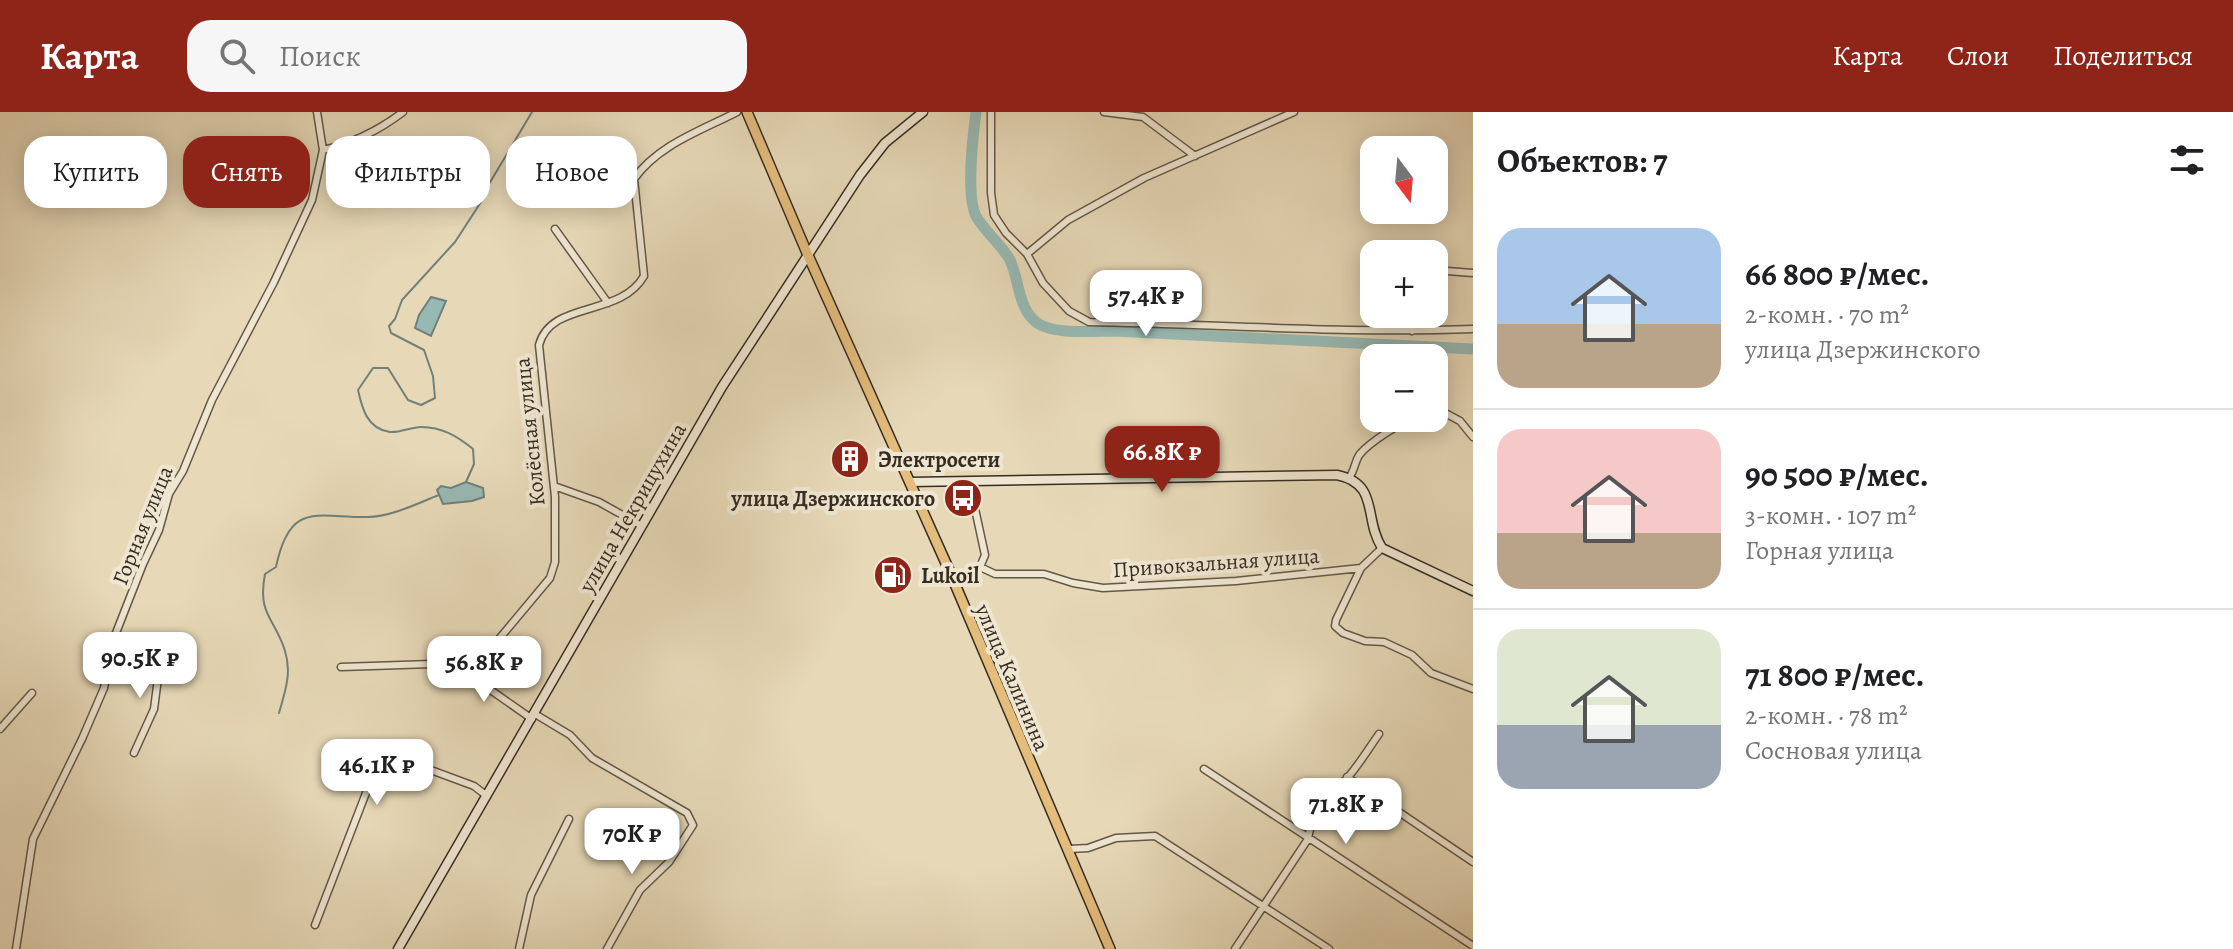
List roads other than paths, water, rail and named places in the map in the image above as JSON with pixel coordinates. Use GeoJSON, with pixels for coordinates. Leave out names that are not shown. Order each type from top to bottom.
{"type":"FeatureCollection","features":[{"type":"Feature","properties":{"kind":"main road","name":"улица Калинина"},"geometry":{"type":"LineString","coordinates":[[747,112],[953,580],[1110,949]]}},
{"type":"Feature","properties":{"kind":"street"},"geometry":{"type":"LineString","coordinates":[[317,112],[323,150],[349,144],[383,128],[403,112]]}},
{"type":"Feature","properties":{"kind":"street","name":"Колёсная улица"},"geometry":{"type":"LineString","coordinates":[[341,667],[462,663],[494,645],[550,578],[555,562],[554,486],[539,345],[543,332],[554,321],[636,290],[644,276],[634,179],[643,166],[663,150],[737,112]]}},
{"type":"Feature","properties":{"kind":"street","name":"улица Некрицухина"},"geometry":{"type":"LineString","coordinates":[[398,949],[722,387],[860,175],[885,143],[923,112]]}},
{"type":"Feature","properties":{"kind":"street"},"geometry":{"type":"LineString","coordinates":[[991,112],[994,215],[1006,233],[1027,254],[1043,283],[1069,311],[1089,322],[1412,331],[1473,329]]}},
{"type":"Feature","properties":{"kind":"street"},"geometry":{"type":"LineString","coordinates":[[1104,112],[1143,117],[1195,156]]}},
{"type":"Feature","properties":{"kind":"street"},"geometry":{"type":"LineString","coordinates":[[1027,254],[1068,220],[1144,178],[1294,112]]}},
{"type":"Feature","properties":{"kind":"street","name":"Горная улица"},"geometry":{"type":"LineString","coordinates":[[16,949],[33,839],[104,688],[114,638],[159,530],[169,494],[183,471],[239,344],[274,282],[312,200],[323,150]]}},
{"type":"Feature","properties":{"kind":"street"},"geometry":{"type":"LineString","coordinates":[[555,229],[608,303]]}},
{"type":"Feature","properties":{"kind":"street"},"geometry":{"type":"LineString","coordinates":[[1448,271],[1473,273]]}},
{"type":"Feature","properties":{"kind":"street"},"geometry":{"type":"LineString","coordinates":[[1448,413],[1460,421],[1473,437]]}},
{"type":"Feature","properties":{"kind":"street"},"geometry":{"type":"LineString","coordinates":[[1349,478],[1359,455],[1390,432]]}},
{"type":"Feature","properties":{"kind":"street"},"geometry":{"type":"LineString","coordinates":[[910,482],[1337,475],[1349,478],[1362,487],[1369,503],[1374,536],[1382,548],[1473,591]]}},
{"type":"Feature","properties":{"kind":"street"},"geometry":{"type":"LineString","coordinates":[[953,580],[980,567],[985,555],[969,481]]}},
{"type":"Feature","properties":{"kind":"street"},"geometry":{"type":"LineString","coordinates":[[554,486],[599,502],[642,526]]}},
{"type":"Feature","properties":{"kind":"street"},"geometry":{"type":"LineString","coordinates":[[1382,548],[1361,568],[1335,626],[1343,633],[1365,641],[1384,642],[1412,655],[1431,673],[1473,689]]}},
{"type":"Feature","properties":{"kind":"street","name":"Привокзальная улица"},"geometry":{"type":"LineString","coordinates":[[980,567],[995,574],[1044,574],[1103,588],[1236,581],[1361,568]]}},
{"type":"Feature","properties":{"kind":"street"},"geometry":{"type":"LineString","coordinates":[[108,670],[123,656],[134,656],[145,661],[158,678],[154,709],[134,753]]}},
{"type":"Feature","properties":{"kind":"street"},"geometry":{"type":"LineString","coordinates":[[462,663],[472,677],[533,716],[570,735],[592,758],[687,813],[693,825],[669,862],[640,890],[607,949]]}},
{"type":"Feature","properties":{"kind":"street"},"geometry":{"type":"LineString","coordinates":[[0,729],[32,693]]}},
{"type":"Feature","properties":{"kind":"street"},"geometry":{"type":"LineString","coordinates":[[1235,949],[1308,839],[1310,825],[1336,786],[1347,777],[1379,734]]}},
{"type":"Feature","properties":{"kind":"street"},"geometry":{"type":"LineString","coordinates":[[315,925],[382,758],[393,756],[408,761],[474,786],[487,796]]}},
{"type":"Feature","properties":{"kind":"street"},"geometry":{"type":"LineString","coordinates":[[1204,769],[1473,946]]}},
{"type":"Feature","properties":{"kind":"street"},"geometry":{"type":"LineString","coordinates":[[1347,777],[1473,862]]}},
{"type":"Feature","properties":{"kind":"street"},"geometry":{"type":"LineString","coordinates":[[519,949],[531,895],[569,819]]}},
{"type":"Feature","properties":{"kind":"street"},"geometry":{"type":"LineString","coordinates":[[1066,847],[1088,848],[1116,838],[1155,836],[1329,949]]}},
{"type":"Feature","properties":{"kind":"water"},"geometry":{"type":"Polygon","coordinates":[[[431,297],[446,301],[431,336],[415,328],[419,315],[431,297]]]}},
{"type":"Feature","properties":{"kind":"water"},"geometry":{"type":"Polygon","coordinates":[[[466,482],[483,488],[484,497],[443,504],[437,490],[441,486],[451,488],[466,482]]]}},
{"type":"Feature","properties":{"kind":"waterway"},"geometry":{"type":"LineString","coordinates":[[466,482],[474,464],[473,449],[455,436],[429,427],[394,432],[376,427],[367,417],[358,390],[373,368],[388,368],[408,400],[421,405],[435,398],[433,376],[424,350],[391,333],[389,326],[402,300],[455,242],[532,112]]}},
{"type":"Feature","properties":{"kind":"waterway"},"geometry":{"type":"LineString","coordinates":[[976,112],[971,165],[973,207],[980,222],[1010,260],[1022,301],[1030,316],[1043,326],[1074,331],[1473,349]]}},
{"type":"Feature","properties":{"kind":"waterway"},"geometry":{"type":"LineString","coordinates":[[279,713],[287,682],[287,659],[265,608],[263,588],[265,574],[276,567],[289,531],[308,517],[386,515],[439,495]]}},
{"type":"Feature","properties":{"kind":"place","name":"Электросети"},"geometry":{"type":"Point","coordinates":[850,459]}},
{"type":"Feature","properties":{"kind":"place","name":"улица Дзержинского"},"geometry":{"type":"Point","coordinates":[963,498]}},
{"type":"Feature","properties":{"kind":"place","name":"Lukoil"},"geometry":{"type":"Point","coordinates":[893,575]}}]}
